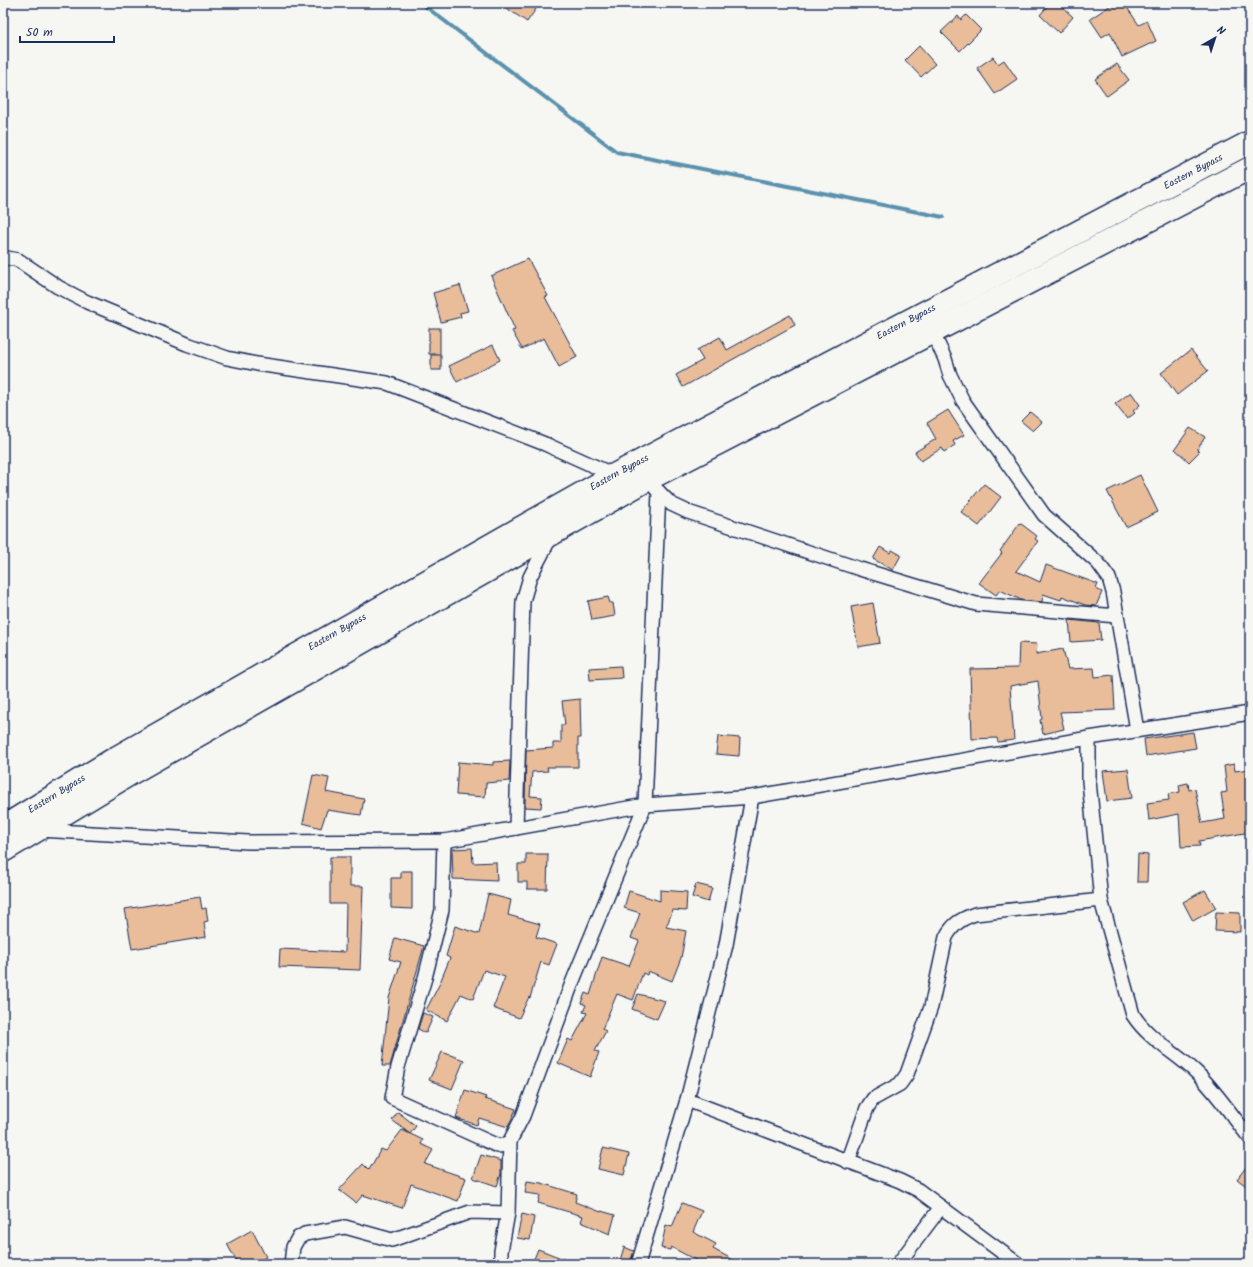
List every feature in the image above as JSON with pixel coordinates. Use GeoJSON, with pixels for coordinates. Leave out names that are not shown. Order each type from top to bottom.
{"type":"FeatureCollection","features":[{"type":"Feature","properties":{"kind":"highway","name":"Eastern Bypass"},"geometry":{"type":"LineString","coordinates":[[3,828],[124,753],[614,474],[1250,142]]}},
{"type":"Feature","properties":{"kind":"highway","name":"Eastern Bypass"},"geometry":{"type":"LineString","coordinates":[[3,851],[130,774],[551,536],[653,486],[933,334],[1250,168]]}},
{"type":"Feature","properties":{"kind":"street"},"geometry":{"type":"LineString","coordinates":[[3,260],[7,258],[18,260],[58,287],[87,302],[193,346],[227,358],[257,364],[387,383],[545,444],[614,474]]}},
{"type":"Feature","properties":{"kind":"street"},"geometry":{"type":"LineString","coordinates":[[933,334],[945,359],[950,375],[963,401],[1044,515],[1098,563],[1109,578],[1137,730]]}},
{"type":"Feature","properties":{"kind":"street"},"geometry":{"type":"LineString","coordinates":[[653,486],[671,504],[688,512],[860,569],[976,604],[1117,616]]}},
{"type":"Feature","properties":{"kind":"street"},"geometry":{"type":"LineString","coordinates":[[444,841],[442,910],[425,978],[398,1067],[392,1098],[498,1146],[506,1145],[510,1141],[523,1116],[572,983],[645,805],[653,486]]}},
{"type":"Feature","properties":{"kind":"street"},"geometry":{"type":"LineString","coordinates":[[516,828],[523,601],[530,577],[551,536]]}},
{"type":"Feature","properties":{"kind":"street"},"geometry":{"type":"LineString","coordinates":[[37,830],[248,842],[444,841],[645,805],[752,798],[1089,738],[1250,713]]}},
{"type":"Feature","properties":{"kind":"street"},"geometry":{"type":"LineString","coordinates":[[1089,738],[1089,782],[1101,900],[1133,1015],[1141,1027],[1151,1036],[1198,1073],[1250,1138]]}},
{"type":"Feature","properties":{"kind":"street"},"geometry":{"type":"LineString","coordinates":[[638,1264],[687,1100],[726,945],[752,798]]}},
{"type":"Feature","properties":{"kind":"street"},"geometry":{"type":"LineString","coordinates":[[848,1162],[867,1108],[874,1099],[900,1084],[907,1074],[931,1007],[946,937],[952,927],[961,919],[975,914],[1101,900]]}},
{"type":"Feature","properties":{"kind":"street"},"geometry":{"type":"LineString","coordinates":[[687,1100],[900,1181],[918,1190],[1018,1264]]}},
{"type":"Feature","properties":{"kind":"street"},"geometry":{"type":"LineString","coordinates":[[501,1264],[501,1251],[508,1213],[510,1141]]}},
{"type":"Feature","properties":{"kind":"street"},"geometry":{"type":"LineString","coordinates":[[898,1264],[942,1207]]}},
{"type":"Feature","properties":{"kind":"street"},"geometry":{"type":"LineString","coordinates":[[291,1264],[293,1247],[298,1238],[305,1234],[345,1227],[392,1240],[470,1212],[508,1213]]}},
{"type":"Feature","properties":{"kind":"building"},"geometry":{"type":"Polygon","coordinates":[[[499,3],[540,3],[527,22],[499,3]]]}},
{"type":"Feature","properties":{"kind":"building"},"geometry":{"type":"Polygon","coordinates":[[[1050,3],[1058,3],[1073,17],[1059,33],[1040,15],[1050,3]]]}},
{"type":"Feature","properties":{"kind":"building"},"geometry":{"type":"Polygon","coordinates":[[[1114,3],[1124,3],[1139,25],[1147,21],[1156,41],[1122,57],[1110,32],[1102,37],[1090,19],[1114,3]]]}},
{"type":"Feature","properties":{"kind":"building"},"geometry":{"type":"Polygon","coordinates":[[[966,15],[981,30],[960,51],[941,32],[958,16],[961,20],[966,15]]]}},
{"type":"Feature","properties":{"kind":"building"},"geometry":{"type":"Polygon","coordinates":[[[919,46],[935,64],[921,77],[905,60],[919,46]]]}},
{"type":"Feature","properties":{"kind":"building"},"geometry":{"type":"Polygon","coordinates":[[[993,57],[998,64],[1004,60],[1017,79],[995,94],[977,68],[993,57]]]}},
{"type":"Feature","properties":{"kind":"building"},"geometry":{"type":"Polygon","coordinates":[[[1117,64],[1129,80],[1107,96],[1095,79],[1117,64]]]}},
{"type":"Feature","properties":{"kind":"building"},"geometry":{"type":"Polygon","coordinates":[[[528,259],[548,296],[545,297],[577,357],[559,367],[544,338],[522,349],[512,331],[515,330],[491,276],[528,259]]]}},
{"type":"Feature","properties":{"kind":"building"},"geometry":{"type":"Polygon","coordinates":[[[460,285],[468,311],[460,313],[461,317],[441,322],[433,293],[460,285]]]}},
{"type":"Feature","properties":{"kind":"building"},"geometry":{"type":"Polygon","coordinates":[[[790,315],[795,325],[683,387],[676,375],[703,360],[697,350],[720,337],[727,350],[790,315]]]}},
{"type":"Feature","properties":{"kind":"building"},"geometry":{"type":"Polygon","coordinates":[[[429,328],[440,328],[440,354],[429,354],[429,328]]]}},
{"type":"Feature","properties":{"kind":"building"},"geometry":{"type":"Polygon","coordinates":[[[493,345],[500,360],[457,382],[449,366],[493,345]]]}},
{"type":"Feature","properties":{"kind":"building"},"geometry":{"type":"Polygon","coordinates":[[[1191,350],[1208,371],[1177,395],[1161,373],[1191,350]]]}},
{"type":"Feature","properties":{"kind":"building"},"geometry":{"type":"Polygon","coordinates":[[[431,355],[441,355],[441,370],[431,370],[431,355]]]}},
{"type":"Feature","properties":{"kind":"building"},"geometry":{"type":"Polygon","coordinates":[[[1131,392],[1140,405],[1133,411],[1135,413],[1127,419],[1115,404],[1131,392]]]}},
{"type":"Feature","properties":{"kind":"building"},"geometry":{"type":"Polygon","coordinates":[[[948,410],[964,435],[953,441],[955,445],[944,452],[942,448],[921,461],[915,452],[936,439],[927,423],[948,410]]]}},
{"type":"Feature","properties":{"kind":"building"},"geometry":{"type":"Polygon","coordinates":[[[1030,412],[1042,422],[1033,431],[1021,421],[1030,412]]]}},
{"type":"Feature","properties":{"kind":"building"},"geometry":{"type":"Polygon","coordinates":[[[1190,428],[1205,437],[1197,450],[1199,452],[1189,462],[1175,449],[1190,428]]]}},
{"type":"Feature","properties":{"kind":"building"},"geometry":{"type":"Polygon","coordinates":[[[1140,475],[1158,512],[1126,527],[1107,491],[1140,475]]]}},
{"type":"Feature","properties":{"kind":"building"},"geometry":{"type":"Polygon","coordinates":[[[984,484],[1001,497],[979,526],[961,512],[984,484]]]}},
{"type":"Feature","properties":{"kind":"building"},"geometry":{"type":"Polygon","coordinates":[[[1020,523],[1037,536],[1035,539],[1038,541],[1016,571],[1040,582],[1046,565],[1098,584],[1096,589],[1102,592],[1096,606],[1085,605],[1062,596],[1061,600],[1043,594],[1042,602],[1021,600],[1000,590],[996,595],[979,583],[1002,553],[1000,551],[1020,523]]]}},
{"type":"Feature","properties":{"kind":"building"},"geometry":{"type":"Polygon","coordinates":[[[880,547],[890,553],[892,550],[901,555],[893,570],[873,559],[880,547]]]}},
{"type":"Feature","properties":{"kind":"building"},"geometry":{"type":"Polygon","coordinates":[[[608,597],[610,603],[613,603],[615,616],[592,620],[588,601],[608,597]]]}},
{"type":"Feature","properties":{"kind":"building"},"geometry":{"type":"Polygon","coordinates":[[[873,603],[880,643],[858,647],[851,607],[873,603]]]}},
{"type":"Feature","properties":{"kind":"building"},"geometry":{"type":"Polygon","coordinates":[[[1069,620],[1099,623],[1101,640],[1071,642],[1069,620]]]}},
{"type":"Feature","properties":{"kind":"building"},"geometry":{"type":"Polygon","coordinates":[[[1019,643],[1037,644],[1036,654],[1063,649],[1068,669],[1094,668],[1095,677],[1113,675],[1115,710],[1060,712],[1064,729],[1043,734],[1040,720],[1042,719],[1038,681],[1010,686],[1014,740],[998,742],[997,738],[972,739],[970,669],[1018,668],[1019,643]]]}},
{"type":"Feature","properties":{"kind":"building"},"geometry":{"type":"Polygon","coordinates":[[[621,666],[622,678],[590,680],[589,668],[621,666]]]}},
{"type":"Feature","properties":{"kind":"building"},"geometry":{"type":"Polygon","coordinates":[[[580,699],[581,738],[578,738],[578,767],[547,767],[548,771],[532,772],[530,796],[542,797],[541,808],[525,807],[526,750],[553,748],[553,743],[561,743],[561,725],[565,725],[562,701],[580,699]]]}},
{"type":"Feature","properties":{"kind":"building"},"geometry":{"type":"Polygon","coordinates":[[[1193,732],[1196,748],[1146,756],[1144,739],[1193,732]]]}},
{"type":"Feature","properties":{"kind":"building"},"geometry":{"type":"Polygon","coordinates":[[[718,736],[740,738],[739,756],[716,754],[718,736]]]}},
{"type":"Feature","properties":{"kind":"building"},"geometry":{"type":"Polygon","coordinates":[[[510,761],[509,781],[486,783],[485,797],[456,795],[458,762],[493,765],[493,762],[510,761]]]}},
{"type":"Feature","properties":{"kind":"building"},"geometry":{"type":"Polygon","coordinates":[[[1234,764],[1235,771],[1249,769],[1250,779],[1247,779],[1250,796],[1250,832],[1199,841],[1200,846],[1181,847],[1179,814],[1149,820],[1147,803],[1169,800],[1168,794],[1180,792],[1179,785],[1188,783],[1189,790],[1195,789],[1202,823],[1225,819],[1221,793],[1227,792],[1224,766],[1234,764]]]}},
{"type":"Feature","properties":{"kind":"building"},"geometry":{"type":"Polygon","coordinates":[[[1128,769],[1132,798],[1107,801],[1103,771],[1128,769]]]}},
{"type":"Feature","properties":{"kind":"building"},"geometry":{"type":"Polygon","coordinates":[[[313,775],[329,778],[326,792],[364,799],[361,815],[327,810],[321,828],[303,823],[313,775]]]}},
{"type":"Feature","properties":{"kind":"building"},"geometry":{"type":"Polygon","coordinates":[[[472,848],[473,863],[496,862],[497,881],[453,879],[452,849],[472,848]]]}},
{"type":"Feature","properties":{"kind":"building"},"geometry":{"type":"Polygon","coordinates":[[[526,854],[548,854],[547,889],[527,889],[527,882],[518,882],[518,864],[526,864],[526,854]]]}},
{"type":"Feature","properties":{"kind":"building"},"geometry":{"type":"Polygon","coordinates":[[[1138,854],[1148,855],[1147,882],[1137,882],[1138,854]]]}},
{"type":"Feature","properties":{"kind":"building"},"geometry":{"type":"Polygon","coordinates":[[[330,857],[350,857],[350,886],[363,886],[360,970],[279,967],[280,949],[345,952],[346,904],[330,904],[330,857]]]}},
{"type":"Feature","properties":{"kind":"building"},"geometry":{"type":"Polygon","coordinates":[[[401,871],[412,871],[412,909],[391,908],[391,878],[401,878],[401,871]]]}},
{"type":"Feature","properties":{"kind":"building"},"geometry":{"type":"Polygon","coordinates":[[[696,884],[712,888],[708,902],[692,897],[696,884]]]}},
{"type":"Feature","properties":{"kind":"building"},"geometry":{"type":"Polygon","coordinates":[[[660,890],[687,892],[686,911],[673,910],[666,927],[686,931],[681,958],[672,981],[648,971],[647,975],[643,973],[633,1000],[617,994],[602,1029],[606,1031],[595,1051],[599,1052],[590,1077],[558,1063],[568,1039],[572,1041],[587,1013],[583,1012],[586,1005],[581,1003],[585,993],[590,995],[602,957],[629,966],[639,941],[631,938],[640,913],[624,908],[629,891],[660,901],[660,890]]]}},
{"type":"Feature","properties":{"kind":"building"},"geometry":{"type":"Polygon","coordinates":[[[1205,890],[1216,908],[1193,921],[1183,902],[1205,890]]]}},
{"type":"Feature","properties":{"kind":"building"},"geometry":{"type":"Polygon","coordinates":[[[488,894],[511,900],[508,915],[540,924],[536,937],[557,944],[549,965],[541,962],[530,998],[529,997],[519,1018],[493,1008],[505,977],[484,970],[473,999],[461,994],[447,1021],[426,1010],[439,985],[450,958],[446,956],[455,926],[479,934],[488,894]]]}},
{"type":"Feature","properties":{"kind":"building"},"geometry":{"type":"Polygon","coordinates":[[[200,897],[202,909],[206,908],[208,921],[204,922],[206,937],[132,949],[125,909],[200,897]]]}},
{"type":"Feature","properties":{"kind":"building"},"geometry":{"type":"Polygon","coordinates":[[[1216,912],[1240,913],[1240,932],[1215,931],[1216,912]]]}},
{"type":"Feature","properties":{"kind":"building"},"geometry":{"type":"Polygon","coordinates":[[[395,938],[424,946],[390,1066],[382,1066],[389,998],[401,962],[389,959],[395,938]]]}},
{"type":"Feature","properties":{"kind":"building"},"geometry":{"type":"Polygon","coordinates":[[[638,994],[665,1001],[657,1019],[632,1009],[638,994]]]}},
{"type":"Feature","properties":{"kind":"building"},"geometry":{"type":"Polygon","coordinates":[[[423,1013],[433,1017],[426,1033],[418,1029],[423,1013]]]}},
{"type":"Feature","properties":{"kind":"building"},"geometry":{"type":"Polygon","coordinates":[[[442,1052],[464,1060],[452,1089],[429,1080],[442,1052]]]}},
{"type":"Feature","properties":{"kind":"building"},"geometry":{"type":"Polygon","coordinates":[[[465,1090],[486,1097],[485,1099],[516,1109],[508,1127],[479,1118],[477,1125],[456,1118],[465,1090]]]}},
{"type":"Feature","properties":{"kind":"building"},"geometry":{"type":"Polygon","coordinates":[[[398,1112],[416,1126],[410,1134],[392,1120],[398,1112]]]}},
{"type":"Feature","properties":{"kind":"building"},"geometry":{"type":"Polygon","coordinates":[[[402,1130],[423,1140],[421,1144],[433,1150],[425,1164],[466,1178],[458,1201],[411,1184],[402,1208],[363,1195],[356,1203],[339,1190],[363,1164],[369,1170],[381,1149],[386,1151],[402,1130]]]}},
{"type":"Feature","properties":{"kind":"building"},"geometry":{"type":"Polygon","coordinates":[[[603,1148],[629,1154],[624,1175],[598,1169],[603,1148]]]}},
{"type":"Feature","properties":{"kind":"building"},"geometry":{"type":"Polygon","coordinates":[[[481,1155],[501,1161],[501,1174],[497,1186],[473,1178],[481,1155]]]}},
{"type":"Feature","properties":{"kind":"building"},"geometry":{"type":"Polygon","coordinates":[[[1250,1162],[1250,1189],[1237,1179],[1250,1162]]]}},
{"type":"Feature","properties":{"kind":"building"},"geometry":{"type":"Polygon","coordinates":[[[527,1181],[541,1183],[577,1194],[575,1202],[601,1212],[615,1215],[610,1234],[581,1222],[583,1216],[538,1203],[540,1195],[525,1193],[527,1181]]]}},
{"type":"Feature","properties":{"kind":"building"},"geometry":{"type":"Polygon","coordinates":[[[682,1203],[702,1211],[693,1232],[716,1244],[713,1249],[741,1264],[703,1264],[671,1247],[670,1250],[661,1248],[666,1225],[672,1227],[682,1203]]]}},
{"type":"Feature","properties":{"kind":"building"},"geometry":{"type":"Polygon","coordinates":[[[522,1214],[534,1217],[530,1240],[517,1238],[522,1214]]]}},
{"type":"Feature","properties":{"kind":"building"},"geometry":{"type":"Polygon","coordinates":[[[252,1230],[266,1257],[254,1264],[238,1264],[227,1244],[252,1230]]]}},
{"type":"Feature","properties":{"kind":"building"},"geometry":{"type":"Polygon","coordinates":[[[624,1247],[634,1251],[629,1264],[619,1264],[624,1247]]]}},
{"type":"Feature","properties":{"kind":"building"},"geometry":{"type":"Polygon","coordinates":[[[538,1249],[574,1263],[574,1264],[532,1264],[538,1249]]]}},
{"type":"Feature","properties":{"kind":"waterway"},"geometry":{"type":"LineString","coordinates":[[421,3],[617,152],[943,217]]}}]}
